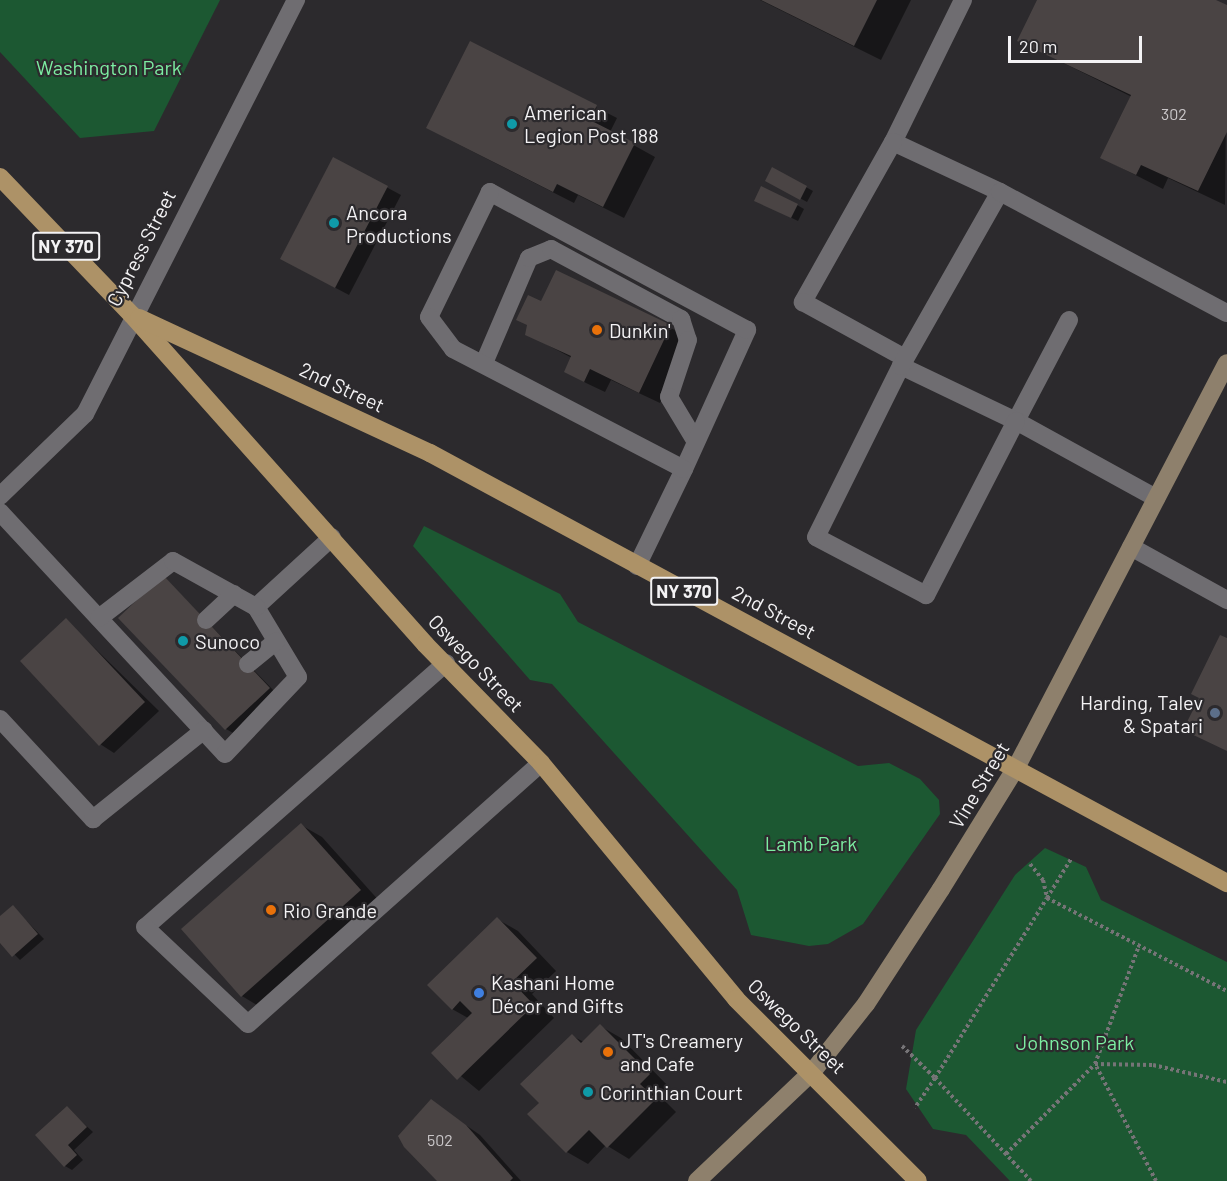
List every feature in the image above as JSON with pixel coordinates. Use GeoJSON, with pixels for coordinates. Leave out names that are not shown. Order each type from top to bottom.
{"type":"FeatureCollection","features":[{"type":"Feature","properties":{"kind":"main road","name":"Oswego Street"},"geometry":{"type":"LineString","coordinates":[[0,177],[132,315],[446,663],[541,763],[736,999],[813,1071],[918,1181]]}},
{"type":"Feature","properties":{"kind":"main road","name":"2nd Street"},"geometry":{"type":"LineString","coordinates":[[132,315],[430,453],[637,566],[1017,766],[1105,820],[1227,883]]}},
{"type":"Feature","properties":{"kind":"street","name":"Cypress Street"},"geometry":{"type":"LineString","coordinates":[[0,496],[85,414],[132,315],[296,0]]}},
{"type":"Feature","properties":{"kind":"street"},"geometry":{"type":"LineString","coordinates":[[963,0],[893,142],[803,302],[903,362],[1156,498]]}},
{"type":"Feature","properties":{"kind":"street"},"geometry":{"type":"LineString","coordinates":[[893,142],[1000,192],[1227,313]]}},
{"type":"Feature","properties":{"kind":"street"},"geometry":{"type":"LineString","coordinates":[[637,566],[684,469],[747,330],[490,192],[429,317],[453,349],[484,363],[684,469]]}},
{"type":"Feature","properties":{"kind":"street"},"geometry":{"type":"LineString","coordinates":[[1000,192],[903,362],[816,537],[926,595],[1070,320]]}},
{"type":"Feature","properties":{"kind":"street"},"geometry":{"type":"LineString","coordinates":[[484,363],[529,258],[552,249],[681,318],[688,340],[669,397],[696,442]]}},
{"type":"Feature","properties":{"kind":"street","name":"Vine Street"},"geometry":{"type":"LineString","coordinates":[[697,1181],[813,1071],[866,1004],[1017,766],[1227,363]]}},
{"type":"Feature","properties":{"kind":"street"},"geometry":{"type":"LineString","coordinates":[[0,512],[99,618],[155,666],[196,711],[204,730],[225,754],[298,677],[256,607],[173,561],[99,618]]}},
{"type":"Feature","properties":{"kind":"street"},"geometry":{"type":"LineString","coordinates":[[256,607],[332,537]]}},
{"type":"Feature","properties":{"kind":"street"},"geometry":{"type":"LineString","coordinates":[[1131,547],[1227,600]]}},
{"type":"Feature","properties":{"kind":"street"},"geometry":{"type":"LineString","coordinates":[[206,620],[234,594]]}},
{"type":"Feature","properties":{"kind":"street"},"geometry":{"type":"LineString","coordinates":[[248,664],[276,641]]}},
{"type":"Feature","properties":{"kind":"street"},"geometry":{"type":"LineString","coordinates":[[446,663],[145,927],[248,1024],[541,763]]}},
{"type":"Feature","properties":{"kind":"street"},"geometry":{"type":"LineString","coordinates":[[0,719],[93,819],[204,730]]}},
{"type":"Feature","properties":{"kind":"path"},"geometry":{"type":"LineString","coordinates":[[915,1108],[1071,859]]}},
{"type":"Feature","properties":{"kind":"path"},"geometry":{"type":"LineString","coordinates":[[1030,864],[1043,880],[1047,898],[1227,991]]}},
{"type":"Feature","properties":{"kind":"path"},"geometry":{"type":"LineString","coordinates":[[1006,1154],[1095,1064],[1138,946]]}},
{"type":"Feature","properties":{"kind":"path"},"geometry":{"type":"LineString","coordinates":[[902,1046],[1031,1181]]}},
{"type":"Feature","properties":{"kind":"path"},"geometry":{"type":"LineString","coordinates":[[1095,1064],[1153,1065],[1227,1082]]}},
{"type":"Feature","properties":{"kind":"path"},"geometry":{"type":"LineString","coordinates":[[1095,1064],[1156,1181]]}},
{"type":"Feature","properties":{"kind":"green space","name":"Washington Park"},"geometry":{"type":"Polygon","coordinates":[[[0,0],[220,0],[154,131],[80,138],[0,52],[0,0]]]}},
{"type":"Feature","properties":{"kind":"green space","name":"Lamb Park"},"geometry":{"type":"Polygon","coordinates":[[[424,526],[560,594],[578,622],[858,766],[889,763],[920,779],[939,800],[940,814],[863,924],[828,944],[809,946],[751,935],[737,890],[552,684],[530,680],[413,546],[424,526]]]}},
{"type":"Feature","properties":{"kind":"green space","name":"Johnson Park"},"geometry":{"type":"Polygon","coordinates":[[[1045,848],[1086,867],[1101,900],[1227,962],[1227,1181],[1010,1181],[966,1135],[933,1129],[906,1089],[916,1030],[1015,875],[1045,848]]]}},
{"type":"Feature","properties":{"kind":"building"},"geometry":{"type":"Polygon","coordinates":[[[761,0],[877,0],[854,46],[761,0]]]}},
{"type":"Feature","properties":{"kind":"building"},"geometry":{"type":"Polygon","coordinates":[[[1037,0],[1216,0],[1227,5],[1227,132],[1198,191],[1141,165],[1136,175],[1100,158],[1131,95],[1017,41],[1037,0]]]}},
{"type":"Feature","properties":{"kind":"building","name":"American Legion Post 188"},"geometry":{"type":"Polygon","coordinates":[[[470,41],[597,105],[590,120],[635,143],[603,207],[557,184],[553,192],[426,128],[470,41]]]}},
{"type":"Feature","properties":{"kind":"building","name":"Ancora Productions"},"geometry":{"type":"Polygon","coordinates":[[[333,157],[388,186],[335,288],[280,259],[333,157]]]}},
{"type":"Feature","properties":{"kind":"building"},"geometry":{"type":"Polygon","coordinates":[[[772,167],[807,186],[800,200],[765,181],[772,167]]]}},
{"type":"Feature","properties":{"kind":"building"},"geometry":{"type":"Polygon","coordinates":[[[761,186],[798,204],[791,218],[754,201],[761,186]]]}},
{"type":"Feature","properties":{"kind":"building","name":"Dunkin'"},"geometry":{"type":"Polygon","coordinates":[[[556,270],[671,325],[639,393],[590,369],[584,382],[564,372],[571,356],[525,335],[527,325],[516,320],[528,295],[541,301],[556,270]]]}},
{"type":"Feature","properties":{"kind":"building","name":"Sunoco"},"geometry":{"type":"Polygon","coordinates":[[[163,575],[270,688],[225,730],[118,618],[163,575]]]}},
{"type":"Feature","properties":{"kind":"building"},"geometry":{"type":"Polygon","coordinates":[[[66,618],[145,702],[99,746],[20,661],[66,618]]]}},
{"type":"Feature","properties":{"kind":"building"},"geometry":{"type":"Polygon","coordinates":[[[1220,635],[1227,638],[1227,751],[1183,730],[1199,698],[1191,694],[1220,635]]]}},
{"type":"Feature","properties":{"kind":"building","name":"Rio Grande"},"geometry":{"type":"Polygon","coordinates":[[[301,823],[361,890],[241,997],[181,929],[301,823]]]}},
{"type":"Feature","properties":{"kind":"building"},"geometry":{"type":"Polygon","coordinates":[[[13,905],[38,934],[12,957],[0,943],[0,916],[13,905]]]}},
{"type":"Feature","properties":{"kind":"building","name":"Kashani Home Décor and Gifts"},"geometry":{"type":"Polygon","coordinates":[[[497,917],[537,958],[512,982],[534,1005],[457,1080],[431,1053],[472,1013],[460,1001],[452,1010],[427,985],[497,917]]]}},
{"type":"Feature","properties":{"kind":"building","name":"Corinthian Court"},"geometry":{"type":"Polygon","coordinates":[[[600,1024],[650,1074],[640,1084],[656,1099],[607,1148],[589,1130],[566,1153],[527,1114],[539,1103],[520,1084],[572,1034],[581,1043],[600,1024]]]}},
{"type":"Feature","properties":{"kind":"building"},"geometry":{"type":"Polygon","coordinates":[[[431,1099],[466,1125],[513,1178],[510,1181],[437,1181],[404,1147],[398,1136],[431,1099]]]}},
{"type":"Feature","properties":{"kind":"building"},"geometry":{"type":"Polygon","coordinates":[[[67,1106],[87,1127],[68,1145],[77,1155],[64,1167],[35,1135],[67,1106]]]}},
{"type":"Feature","properties":{"kind":"place","name":"American Legion Post 188"},"geometry":{"type":"Point","coordinates":[512,124]}},
{"type":"Feature","properties":{"kind":"place","name":"Ancora Productions"},"geometry":{"type":"Point","coordinates":[334,223]}},
{"type":"Feature","properties":{"kind":"place","name":"Dunkin'"},"geometry":{"type":"Point","coordinates":[597,330]}},
{"type":"Feature","properties":{"kind":"place","name":"Sunoco"},"geometry":{"type":"Point","coordinates":[183,641]}},
{"type":"Feature","properties":{"kind":"place","name":"Harding, Talev & Spatari"},"geometry":{"type":"Point","coordinates":[1215,713]}},
{"type":"Feature","properties":{"kind":"place","name":"Rio Grande"},"geometry":{"type":"Point","coordinates":[271,910]}},
{"type":"Feature","properties":{"kind":"place","name":"Kashani Home Décor and Gifts"},"geometry":{"type":"Point","coordinates":[479,993]}},
{"type":"Feature","properties":{"kind":"place","name":"JT's Creamery and Cafe"},"geometry":{"type":"Point","coordinates":[608,1052]}},
{"type":"Feature","properties":{"kind":"place","name":"Corinthian Court"},"geometry":{"type":"Point","coordinates":[588,1092]}}]}
